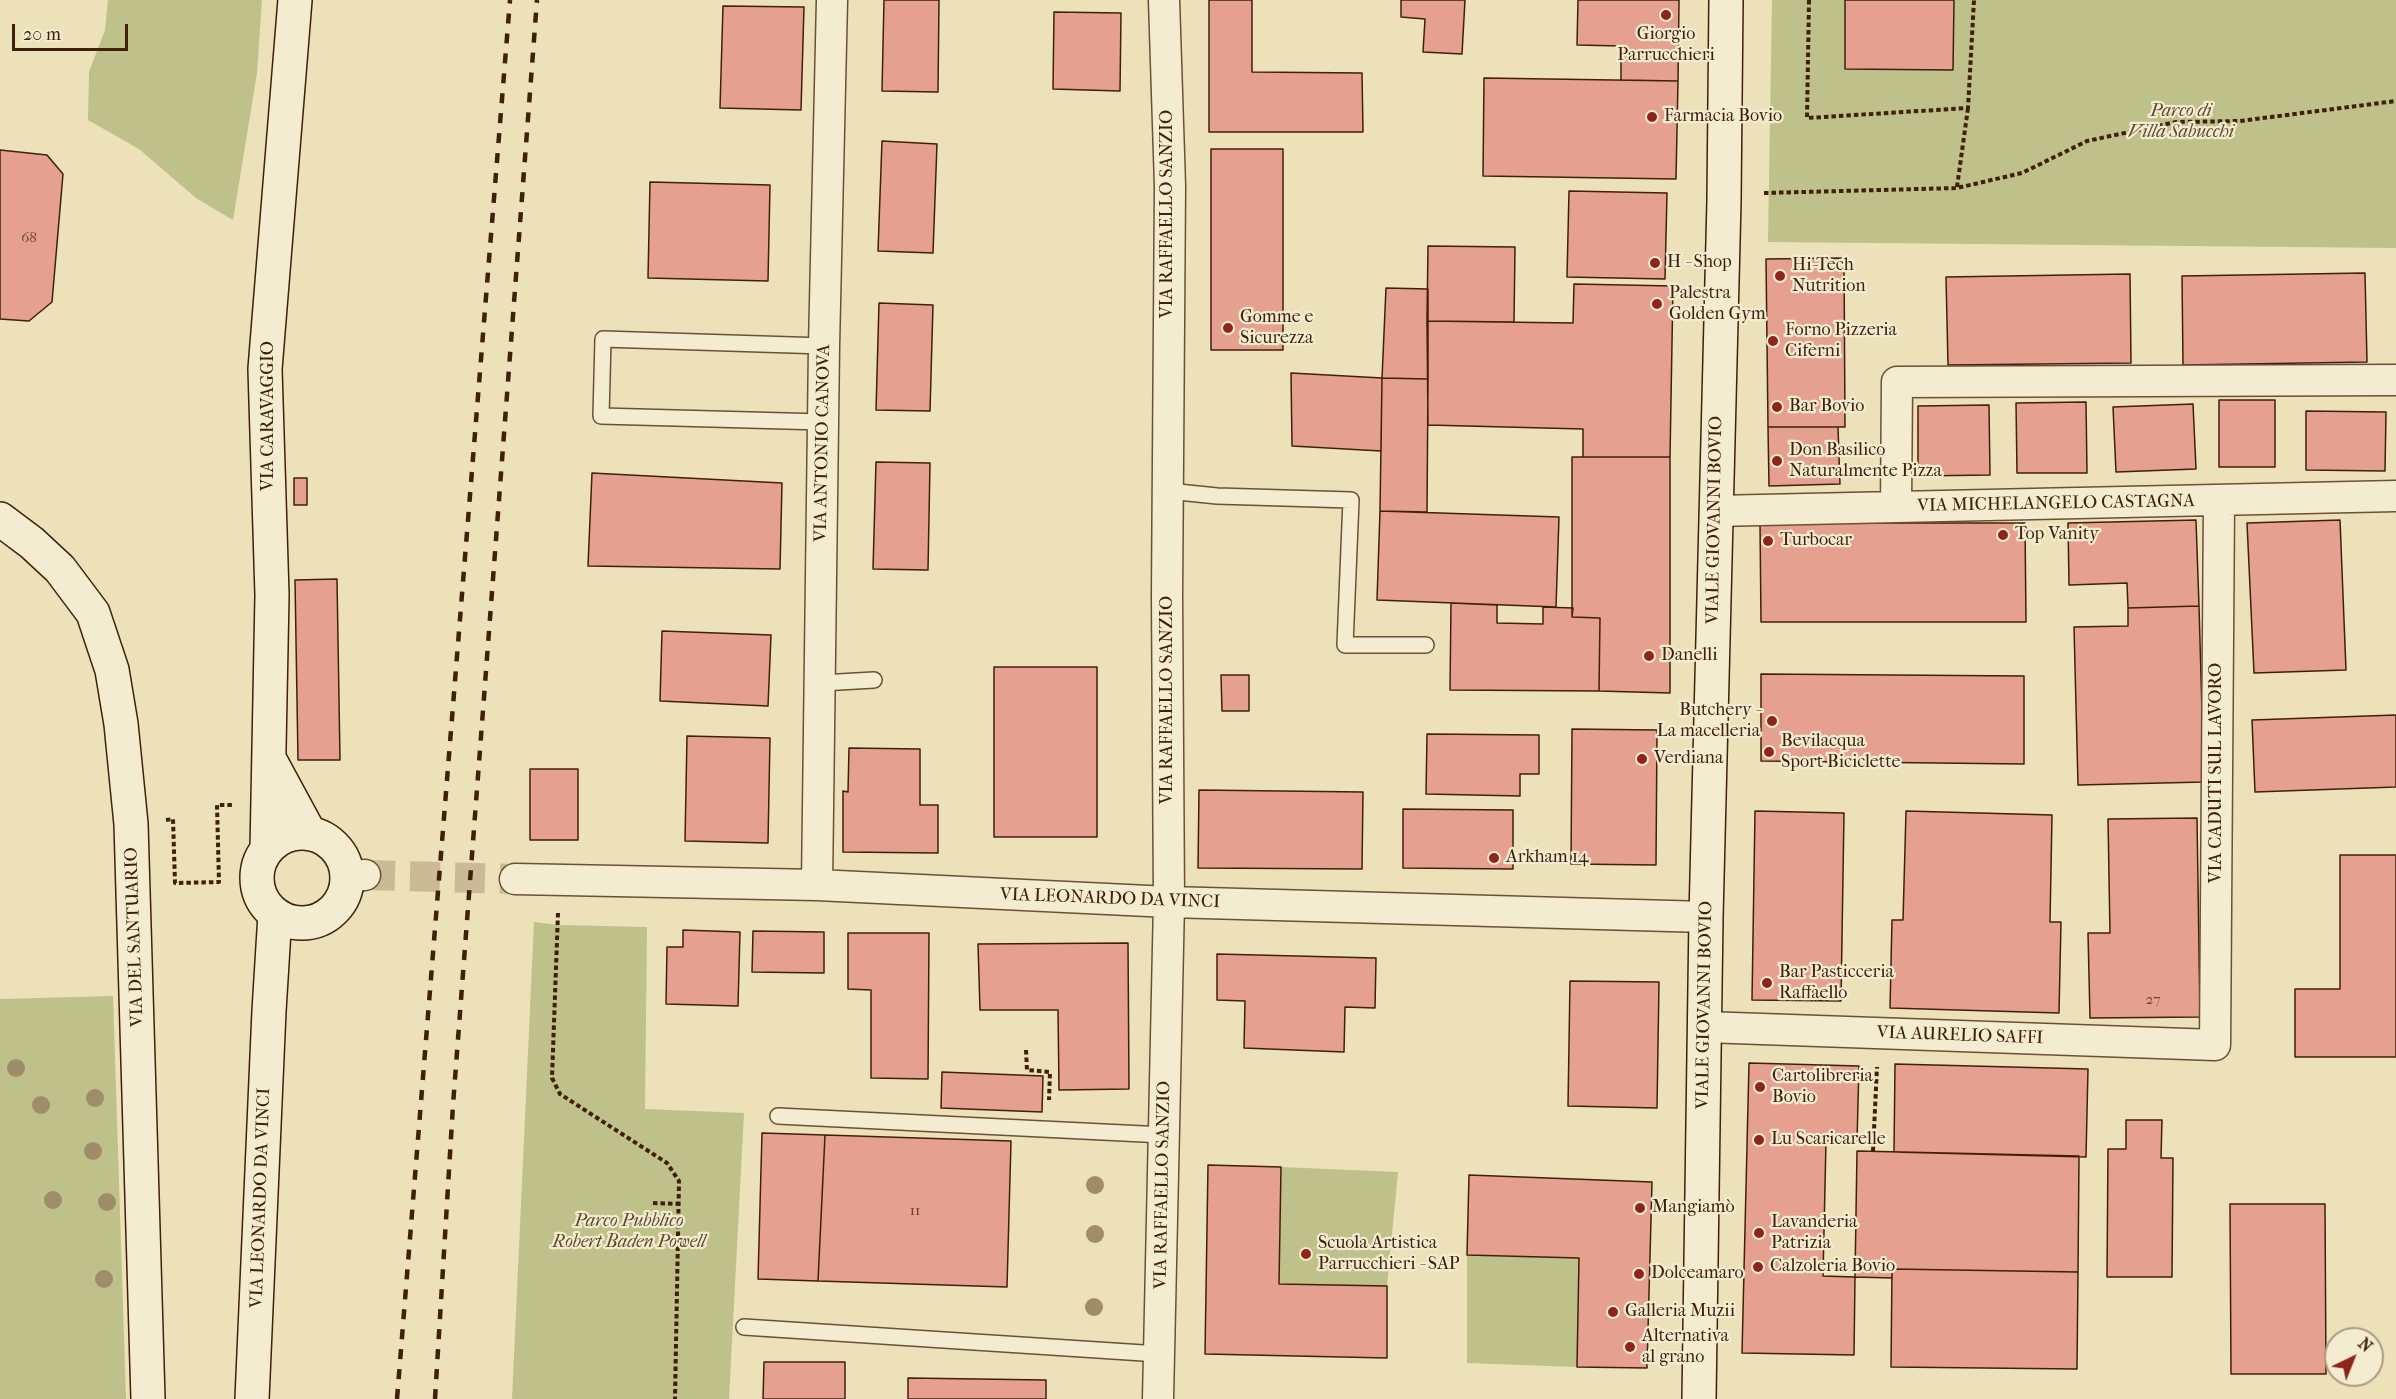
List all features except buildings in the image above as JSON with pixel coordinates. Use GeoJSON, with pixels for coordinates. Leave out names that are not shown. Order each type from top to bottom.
{"type":"FeatureCollection","features":[{"type":"Feature","properties":{"kind":"street","name":"VIA CARAVAGGIO"},"geometry":{"type":"LineString","coordinates":[[267,850],[272,595],[265,369],[295,0]]}},
{"type":"Feature","properties":{"kind":"street","name":"VIA ANTONIO CANOVA"},"geometry":{"type":"LineString","coordinates":[[817,885],[824,346],[832,0]]}},
{"type":"Feature","properties":{"kind":"street","name":"VIA RAFFAELLO SANZIO"},"geometry":{"type":"LineString","coordinates":[[1158,1399],[1169,903],[1170,186],[1164,0]]}},
{"type":"Feature","properties":{"kind":"street","name":"VIALE GIOVANNI BOVIO"},"geometry":{"type":"LineString","coordinates":[[1699,1399],[1706,917],[1724,201],[1726,0]]}},
{"type":"Feature","properties":{"kind":"street"},"geometry":{"type":"LineString","coordinates":[[1896,507],[1897,382],[2396,380]]}},
{"type":"Feature","properties":{"kind":"street","name":"VIA MICHELANGELO CASTAGNA"},"geometry":{"type":"LineString","coordinates":[[1715,511],[2396,496]]}},
{"type":"Feature","properties":{"kind":"street","name":"VIA CADUTI SUL LAVORO"},"geometry":{"type":"LineString","coordinates":[[2215,1045],[2219,501]]}},
{"type":"Feature","properties":{"kind":"street","name":"VIA DEL SANTUARIO"},"geometry":{"type":"LineString","coordinates":[[0,519],[32,543],[60,570],[93,613],[112,670],[122,724],[131,824],[148,1399]]}},
{"type":"Feature","properties":{"kind":"street","name":"VIA CARAVAGGIO"},"geometry":{"type":"LineString","coordinates":[[270,761],[310,834]]}},
{"type":"Feature","properties":{"kind":"street"},"geometry":{"type":"LineString","coordinates":[[298,833],[310,834],[324,838],[336,848],[356,875],[339,905],[327,915],[313,922],[300,923],[275,914],[262,897],[257,876],[260,862],[267,850],[286,836],[298,833]]}},
{"type":"Feature","properties":{"kind":"street","name":"VIA LEONARDO DA VINCI"},"geometry":{"type":"LineString","coordinates":[[515,879],[817,885],[1169,903],[1706,917]]}},
{"type":"Feature","properties":{"kind":"street","name":"VIA LEONARDO DA VINCI"},"geometry":{"type":"LineString","coordinates":[[252,1399],[275,914]]}},
{"type":"Feature","properties":{"kind":"street","name":"VIA LEONARDO DA VINCI"},"geometry":{"type":"LineString","coordinates":[[270,996],[313,922]]}},
{"type":"Feature","properties":{"kind":"street","name":"VIA AURELIO SAFFI"},"geometry":{"type":"LineString","coordinates":[[1705,1027],[2215,1045]]}},
{"type":"Feature","properties":{"kind":"lane"},"geometry":{"type":"LineString","coordinates":[[823,422],[601,416],[603,339],[824,346]]}},
{"type":"Feature","properties":{"kind":"lane"},"geometry":{"type":"LineString","coordinates":[[1168,491],[1217,496],[1352,500],[1345,645],[1426,645]]}},
{"type":"Feature","properties":{"kind":"lane"},"geometry":{"type":"LineString","coordinates":[[820,682],[874,680]]}},
{"type":"Feature","properties":{"kind":"lane"},"geometry":{"type":"LineString","coordinates":[[778,1116],[1164,1135]]}},
{"type":"Feature","properties":{"kind":"lane"},"geometry":{"type":"LineString","coordinates":[[744,1327],[1159,1354]]}},
{"type":"Feature","properties":{"kind":"path"},"geometry":{"type":"LineString","coordinates":[[1809,0],[1807,118],[1968,108]]}},
{"type":"Feature","properties":{"kind":"path"},"geometry":{"type":"LineString","coordinates":[[1957,188],[1968,108],[1974,0]]}},
{"type":"Feature","properties":{"kind":"path"},"geometry":{"type":"LineString","coordinates":[[1764,193],[1957,188],[2022,173],[2087,141],[2176,122],[2240,121],[2396,101]]}},
{"type":"Feature","properties":{"kind":"path"},"geometry":{"type":"LineString","coordinates":[[173,819],[175,884],[219,882],[217,837]]}},
{"type":"Feature","properties":{"kind":"path"},"geometry":{"type":"LineString","coordinates":[[558,912],[552,1078],[560,1094],[667,1162],[680,1181],[675,1399]]}},
{"type":"Feature","properties":{"kind":"path"},"geometry":{"type":"LineString","coordinates":[[1874,1151],[1879,1034]]}},
{"type":"Feature","properties":{"kind":"path"},"geometry":{"type":"LineString","coordinates":[[1026,1050],[1027,1070],[1050,1072],[1049,1100]]}},
{"type":"Feature","properties":{"kind":"path"},"geometry":{"type":"LineString","coordinates":[[653,1203],[679,1204]]}},
{"type":"Feature","properties":{"kind":"green space"},"geometry":{"type":"Polygon","coordinates":[[[108,0],[262,0],[257,73],[233,220],[196,198],[139,149],[88,120],[89,72],[105,30],[108,0]]]}},
{"type":"Feature","properties":{"kind":"green space","name":"Parco di Villa Sabucchi"},"geometry":{"type":"Polygon","coordinates":[[[1772,0],[2396,0],[2396,248],[1768,242],[1772,0]]]}},
{"type":"Feature","properties":{"kind":"green space","name":"Parco Pubblico Robert Baden Powell"},"geometry":{"type":"Polygon","coordinates":[[[534,922],[558,925],[647,927],[645,1109],[744,1113],[729,1399],[512,1399],[534,922]]]}},
{"type":"Feature","properties":{"kind":"green space"},"geometry":{"type":"Polygon","coordinates":[[[113,996],[126,1399],[0,1399],[0,999],[113,996]]]}},
{"type":"Feature","properties":{"kind":"green space"},"geometry":{"type":"Polygon","coordinates":[[[1281,1167],[1398,1172],[1387,1286],[1279,1284],[1281,1167]]]}},
{"type":"Feature","properties":{"kind":"green space"},"geometry":{"type":"Polygon","coordinates":[[[1467,1255],[1579,1258],[1577,1367],[1467,1363],[1467,1255]]]}},
{"type":"Feature","properties":{"kind":"tunnel"},"geometry":{"type":"LineString","coordinates":[[365,875],[515,879]]}},
{"type":"Feature","properties":{"kind":"railway"},"geometry":{"type":"LineString","coordinates":[[397,1399],[510,0]]}},
{"type":"Feature","properties":{"kind":"railway"},"geometry":{"type":"LineString","coordinates":[[435,1399],[453,1105],[537,0]]}},
{"type":"Feature","properties":{"kind":"place","name":"Giorgio Parrucchieri"},"geometry":{"type":"Point","coordinates":[1666,15]}},
{"type":"Feature","properties":{"kind":"place","name":"Farmacia Bovio"},"geometry":{"type":"Point","coordinates":[1652,117]}},
{"type":"Feature","properties":{"kind":"place","name":"H - Shop"},"geometry":{"type":"Point","coordinates":[1655,263]}},
{"type":"Feature","properties":{"kind":"place","name":"Hi-Tech Nutrition"},"geometry":{"type":"Point","coordinates":[1780,276]}},
{"type":"Feature","properties":{"kind":"place","name":"Palestra Golden Gym"},"geometry":{"type":"Point","coordinates":[1657,304]}},
{"type":"Feature","properties":{"kind":"place","name":"Gomme e Sicurezza"},"geometry":{"type":"Point","coordinates":[1228,328]}},
{"type":"Feature","properties":{"kind":"place","name":"Forno Pizzeria Ciferni"},"geometry":{"type":"Point","coordinates":[1773,341]}},
{"type":"Feature","properties":{"kind":"place","name":"Bar Bovio"},"geometry":{"type":"Point","coordinates":[1777,407]}},
{"type":"Feature","properties":{"kind":"place","name":"Don Basilico Naturalmente Pizza"},"geometry":{"type":"Point","coordinates":[1777,461]}},
{"type":"Feature","properties":{"kind":"place","name":"Top Vanity"},"geometry":{"type":"Point","coordinates":[2003,535]}},
{"type":"Feature","properties":{"kind":"place","name":"Turbocar"},"geometry":{"type":"Point","coordinates":[1768,541]}},
{"type":"Feature","properties":{"kind":"place","name":"Danelli"},"geometry":{"type":"Point","coordinates":[1649,656]}},
{"type":"Feature","properties":{"kind":"place","name":"Butchery - La macelleria"},"geometry":{"type":"Point","coordinates":[1772,721]}},
{"type":"Feature","properties":{"kind":"place","name":"Bevilacqua Sport Biciclette"},"geometry":{"type":"Point","coordinates":[1769,752]}},
{"type":"Feature","properties":{"kind":"place","name":"Verdiana"},"geometry":{"type":"Point","coordinates":[1642,759]}},
{"type":"Feature","properties":{"kind":"place","name":"Arkham 14"},"geometry":{"type":"Point","coordinates":[1494,858]}},
{"type":"Feature","properties":{"kind":"place","name":"Bar Pasticceria Raffaello"},"geometry":{"type":"Point","coordinates":[1767,983]}},
{"type":"Feature","properties":{"kind":"place","name":"Cartolibreria Bovio"},"geometry":{"type":"Point","coordinates":[1760,1087]}},
{"type":"Feature","properties":{"kind":"place","name":"Lu Scaricarelle"},"geometry":{"type":"Point","coordinates":[1759,1140]}},
{"type":"Feature","properties":{"kind":"place","name":"Mangiamò"},"geometry":{"type":"Point","coordinates":[1640,1208]}},
{"type":"Feature","properties":{"kind":"place","name":"Lavanderia Patrizia"},"geometry":{"type":"Point","coordinates":[1759,1233]}},
{"type":"Feature","properties":{"kind":"place","name":"Scuola Artistica Parrucchieri - SAP"},"geometry":{"type":"Point","coordinates":[1306,1254]}},
{"type":"Feature","properties":{"kind":"place","name":"Calzoleria Bovio"},"geometry":{"type":"Point","coordinates":[1758,1267]}},
{"type":"Feature","properties":{"kind":"place","name":"Dolceamaro"},"geometry":{"type":"Point","coordinates":[1639,1274]}},
{"type":"Feature","properties":{"kind":"place","name":"Galleria Muzii"},"geometry":{"type":"Point","coordinates":[1613,1312]}},
{"type":"Feature","properties":{"kind":"place","name":"Alternativa al grano"},"geometry":{"type":"Point","coordinates":[1630,1347]}}]}
